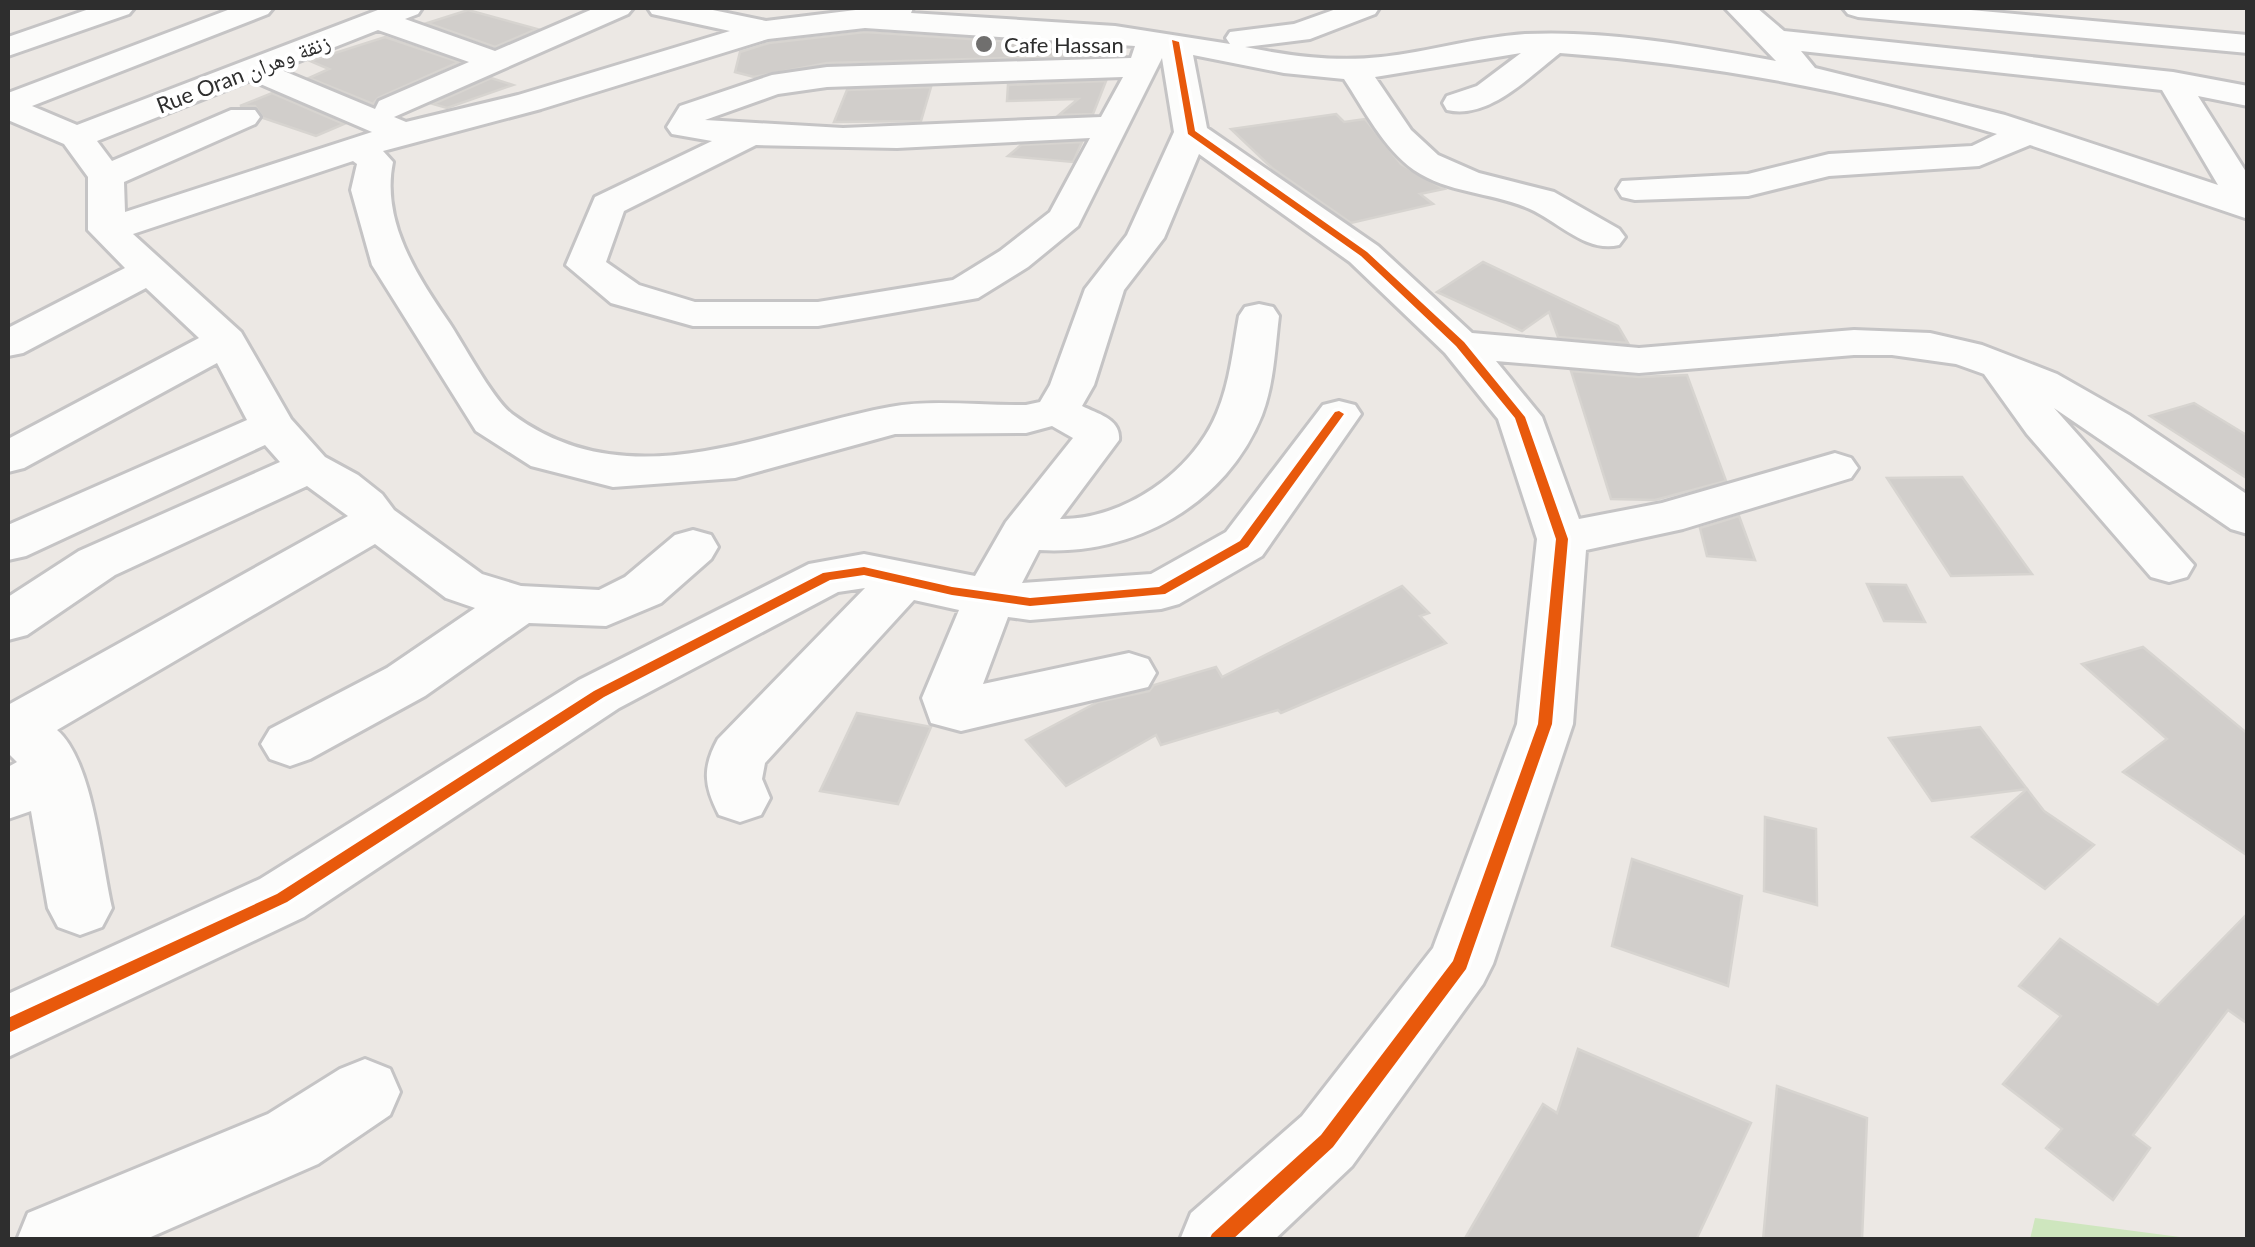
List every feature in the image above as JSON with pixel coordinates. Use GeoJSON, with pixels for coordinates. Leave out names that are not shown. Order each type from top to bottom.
{"type":"FeatureCollection","features":[{"type":"Feature","properties":{"kind":"street"},"geometry":{"type":"LineString","coordinates":[[8,47],[119,8]]}},
{"type":"Feature","properties":{"kind":"street"},"geometry":{"type":"LineString","coordinates":[[8,106],[258,8]]}},
{"type":"Feature","properties":{"kind":"street"},"geometry":{"type":"LineString","coordinates":[[107,230],[232,186],[362,132],[498,62],[618,8]]}},
{"type":"Feature","properties":{"kind":"street"},"geometry":{"type":"LineString","coordinates":[[662,8],[765,30]]}},
{"type":"Feature","properties":{"kind":"street"},"geometry":{"type":"LineString","coordinates":[[254,70],[362,132],[403,134],[529,102],[765,30],[864,19],[904,8]]}},
{"type":"Feature","properties":{"kind":"street"},"geometry":{"type":"LineString","coordinates":[[994,26],[1065,8]]}},
{"type":"Feature","properties":{"kind":"street"},"geometry":{"type":"LineString","coordinates":[[1111,127],[746,137],[684,127],[692,113],[756,90],[826,77],[1157,50],[1299,33],[1365,8]]}},
{"type":"Feature","properties":{"kind":"street"},"geometry":{"type":"LineString","coordinates":[[1740,8],[1775,39],[1803,73]]}},
{"type":"Feature","properties":{"kind":"street"},"geometry":{"type":"LineString","coordinates":[[1858,8],[2247,44]]}},
{"type":"Feature","properties":{"kind":"street"},"geometry":{"type":"LineString","coordinates":[[2093,8],[2171,16],[2247,44]]}},
{"type":"Feature","properties":{"kind":"street"},"geometry":{"type":"LineString","coordinates":[[394,12],[498,62]]}},
{"type":"Feature","properties":{"kind":"street","name":"Rue Oran زنقة وهران"},"geometry":{"type":"LineString","coordinates":[[76,137],[394,12]]}},
{"type":"Feature","properties":{"kind":"street"},"geometry":{"type":"LineString","coordinates":[[1942,16],[1946,109]]}},
{"type":"Feature","properties":{"kind":"street"},"geometry":{"type":"LineString","coordinates":[[864,19],[994,26],[1328,69],[1387,67],[1517,42],[1554,29],[1654,50],[1803,73],[1946,109],[2092,152],[2248,206]]}},
{"type":"Feature","properties":{"kind":"street"},"geometry":{"type":"LineString","coordinates":[[1459,104],[1488,93],[1554,29]]}},
{"type":"Feature","properties":{"kind":"street"},"geometry":{"type":"LineString","coordinates":[[1775,39],[2172,82],[2248,96]]}},
{"type":"Feature","properties":{"kind":"street"},"geometry":{"type":"LineString","coordinates":[[746,137],[608,205],[585,265],[624,294],[692,314],[818,314],[964,290],[1065,218],[1111,127],[1157,50]]}},
{"type":"Feature","properties":{"kind":"street"},"geometry":{"type":"LineString","coordinates":[[1157,50],[1191,132],[1364,254],[1460,344],[1520,417],[1562,539],[1545,724],[1460,964],[1327,1141],[1218,1240]]}},
{"type":"Feature","properties":{"kind":"street"},"geometry":{"type":"LineString","coordinates":[[1354,68],[1398,137],[1426,162],[1466,181],[1541,200],[1606,237]]}},
{"type":"Feature","properties":{"kind":"street"},"geometry":{"type":"LineString","coordinates":[[2066,70],[2092,152]]}},
{"type":"Feature","properties":{"kind":"street"},"geometry":{"type":"LineString","coordinates":[[2172,82],[2248,206]]}},
{"type":"Feature","properties":{"kind":"street"},"geometry":{"type":"LineString","coordinates":[[8,106],[76,137],[106,176],[107,230],[226,341],[272,426],[309,467],[364,505],[377,521],[464,586],[519,604],[606,608],[643,590],[693,547]]}},
{"type":"Feature","properties":{"kind":"street"},"geometry":{"type":"LineString","coordinates":[[106,176],[243,117]]}},
{"type":"Feature","properties":{"kind":"street"},"geometry":{"type":"LineString","coordinates":[[362,132],[376,162],[369,190],[390,265],[492,421],[547,456],[613,472],[735,463],[892,420],[1026,419],[1057,411],[1097,432],[1096,440],[1023,532],[990,596],[950,698],[951,708],[961,710],[1129,673]]}},
{"type":"Feature","properties":{"kind":"street"},"geometry":{"type":"LineString","coordinates":[[1057,411],[1072,385],[1105,289],[1145,238],[1191,132]]}},
{"type":"Feature","properties":{"kind":"street"},"geometry":{"type":"LineString","coordinates":[[1636,189],[1748,185],[1829,165],[1979,156],[2027,133]]}},
{"type":"Feature","properties":{"kind":"street"},"geometry":{"type":"LineString","coordinates":[[8,344],[148,271]]}},
{"type":"Feature","properties":{"kind":"street"},"geometry":{"type":"LineString","coordinates":[[1023,532],[1080,535],[1107,530],[1194,482],[1226,443],[1246,394],[1259,316]]}},
{"type":"Feature","properties":{"kind":"street"},"geometry":{"type":"LineString","coordinates":[[8,458],[226,341]]}},
{"type":"Feature","properties":{"kind":"street"},"geometry":{"type":"LineString","coordinates":[[1460,344],[1592,360],[1663,360],[1881,342],[1931,345],[1998,364],[2066,397],[2248,518]]}},
{"type":"Feature","properties":{"kind":"street"},"geometry":{"type":"LineString","coordinates":[[1998,364],[2043,424],[2169,565]]}},
{"type":"Feature","properties":{"kind":"street"},"geometry":{"type":"LineString","coordinates":[[8,1026],[282,898],[599,694],[827,576],[864,571],[1030,602],[1161,591],[1244,544],[1339,414]]}},
{"type":"Feature","properties":{"kind":"street"},"geometry":{"type":"LineString","coordinates":[[8,544],[272,426]]}},
{"type":"Feature","properties":{"kind":"street"},"geometry":{"type":"LineString","coordinates":[[8,622],[97,564],[309,467]]}},
{"type":"Feature","properties":{"kind":"street"},"geometry":{"type":"LineString","coordinates":[[1562,539],[1666,518],[1836,468]]}},
{"type":"Feature","properties":{"kind":"street"},"geometry":{"type":"LineString","coordinates":[[80,908],[21,753],[377,521]]}},
{"type":"Feature","properties":{"kind":"street"},"geometry":{"type":"LineString","coordinates":[[740,798],[733,779],[738,755],[903,580]]}},
{"type":"Feature","properties":{"kind":"street"},"geometry":{"type":"LineString","coordinates":[[290,744],[406,682],[519,604]]}},
{"type":"Feature","properties":{"kind":"street"},"geometry":{"type":"LineString","coordinates":[[55,1240],[293,1139],[365,1092]]}},
{"type":"Feature","properties":{"kind":"green space"},"geometry":{"type":"Polygon","coordinates":[[[2035,1218],[2195,1239],[2030,1239],[2035,1218]]]}},
{"type":"Feature","properties":{"kind":"building"},"geometry":{"type":"Polygon","coordinates":[[[468,10],[537,29],[495,47],[427,23],[468,10]]]}},
{"type":"Feature","properties":{"kind":"building"},"geometry":{"type":"Polygon","coordinates":[[[865,32],[1118,49],[1116,55],[827,63],[754,77],[735,72],[740,52],[769,43],[865,32]]]}},
{"type":"Feature","properties":{"kind":"building"},"geometry":{"type":"Polygon","coordinates":[[[385,37],[459,62],[378,98],[373,104],[309,78],[329,69],[310,61],[385,37]]]}},
{"type":"Feature","properties":{"kind":"building"},"geometry":{"type":"Polygon","coordinates":[[[491,78],[513,85],[447,108],[433,104],[491,78]]]}},
{"type":"Feature","properties":{"kind":"building"},"geometry":{"type":"Polygon","coordinates":[[[1106,81],[1093,114],[1059,115],[1078,99],[1007,101],[1008,85],[1106,81]]]}},
{"type":"Feature","properties":{"kind":"building"},"geometry":{"type":"Polygon","coordinates":[[[931,87],[921,121],[834,122],[847,90],[931,87]]]}},
{"type":"Feature","properties":{"kind":"building"},"geometry":{"type":"Polygon","coordinates":[[[272,93],[344,124],[316,136],[263,118],[255,106],[240,106],[272,93]]]}},
{"type":"Feature","properties":{"kind":"building"},"geometry":{"type":"Polygon","coordinates":[[[1336,114],[1344,122],[1365,119],[1401,164],[1444,189],[1420,194],[1433,204],[1351,223],[1272,168],[1231,129],[1336,114]]]}},
{"type":"Feature","properties":{"kind":"building"},"geometry":{"type":"Polygon","coordinates":[[[1082,142],[1073,162],[1008,156],[1021,145],[1082,142]]]}},
{"type":"Feature","properties":{"kind":"building"},"geometry":{"type":"Polygon","coordinates":[[[1483,262],[1618,326],[1628,343],[1558,337],[1549,312],[1522,331],[1437,292],[1483,262]]]}},
{"type":"Feature","properties":{"kind":"building"},"geometry":{"type":"Polygon","coordinates":[[[1571,371],[1639,377],[1687,375],[1726,481],[1655,500],[1611,499],[1571,371]]]}},
{"type":"Feature","properties":{"kind":"building"},"geometry":{"type":"Polygon","coordinates":[[[2194,403],[2248,436],[2248,479],[2150,416],[2194,403]]]}},
{"type":"Feature","properties":{"kind":"building"},"geometry":{"type":"Polygon","coordinates":[[[1962,477],[2032,574],[1951,576],[1887,478],[1962,477]]]}},
{"type":"Feature","properties":{"kind":"building"},"geometry":{"type":"Polygon","coordinates":[[[1739,516],[1755,560],[1707,556],[1700,528],[1739,516]]]}},
{"type":"Feature","properties":{"kind":"building"},"geometry":{"type":"Polygon","coordinates":[[[1867,584],[1906,585],[1925,622],[1884,621],[1867,584]]]}},
{"type":"Feature","properties":{"kind":"building"},"geometry":{"type":"Polygon","coordinates":[[[1402,586],[1429,613],[1420,616],[1446,643],[1281,713],[1278,710],[1161,745],[1156,735],[1066,786],[1026,740],[1098,702],[1149,691],[1154,685],[1216,667],[1222,677],[1402,586]]]}},
{"type":"Feature","properties":{"kind":"building"},"geometry":{"type":"Polygon","coordinates":[[[2143,647],[2248,734],[2248,856],[2123,772],[2167,739],[2082,664],[2143,647]]]}},
{"type":"Feature","properties":{"kind":"building"},"geometry":{"type":"Polygon","coordinates":[[[857,713],[931,727],[898,804],[820,791],[857,713]]]}},
{"type":"Feature","properties":{"kind":"building"},"geometry":{"type":"Polygon","coordinates":[[[1980,727],[2027,789],[1932,801],[1889,738],[1980,727]]]}},
{"type":"Feature","properties":{"kind":"building"},"geometry":{"type":"Polygon","coordinates":[[[2027,789],[2044,811],[2094,845],[2045,889],[1972,837],[2027,789]]]}},
{"type":"Feature","properties":{"kind":"building"},"geometry":{"type":"Polygon","coordinates":[[[1765,817],[1816,829],[1817,905],[1764,891],[1765,817]]]}},
{"type":"Feature","properties":{"kind":"building"},"geometry":{"type":"Polygon","coordinates":[[[1632,859],[1742,896],[1728,986],[1612,946],[1632,859]]]}},
{"type":"Feature","properties":{"kind":"building"},"geometry":{"type":"Polygon","coordinates":[[[2248,913],[2248,1024],[2228,1010],[2133,1135],[2150,1148],[2113,1200],[2046,1148],[2062,1129],[2003,1084],[2061,1016],[2019,986],[2060,939],[2158,1005],[2248,913]]]}},
{"type":"Feature","properties":{"kind":"building"},"geometry":{"type":"Polygon","coordinates":[[[1578,1049],[1751,1123],[1696,1240],[1464,1240],[1543,1104],[1557,1113],[1578,1049]]]}},
{"type":"Feature","properties":{"kind":"building"},"geometry":{"type":"Polygon","coordinates":[[[1777,1086],[1867,1118],[1862,1240],[1763,1240],[1777,1086]]]}},
{"type":"Feature","properties":{"kind":"cycle path"},"geometry":{"type":"LineString","coordinates":[[1175,42],[1191,132],[1364,254],[1460,344],[1520,417],[1562,539],[1545,724],[1460,964],[1327,1141],[1218,1240]]}},
{"type":"Feature","properties":{"kind":"cycle path"},"geometry":{"type":"LineString","coordinates":[[8,1026],[282,898],[599,694],[827,576],[864,571],[952,591],[1030,602],[1161,591],[1244,544],[1339,414]]}},
{"type":"Feature","properties":{"kind":"place","name":"Cafe Hassan"},"geometry":{"type":"Point","coordinates":[984,44]}}]}
